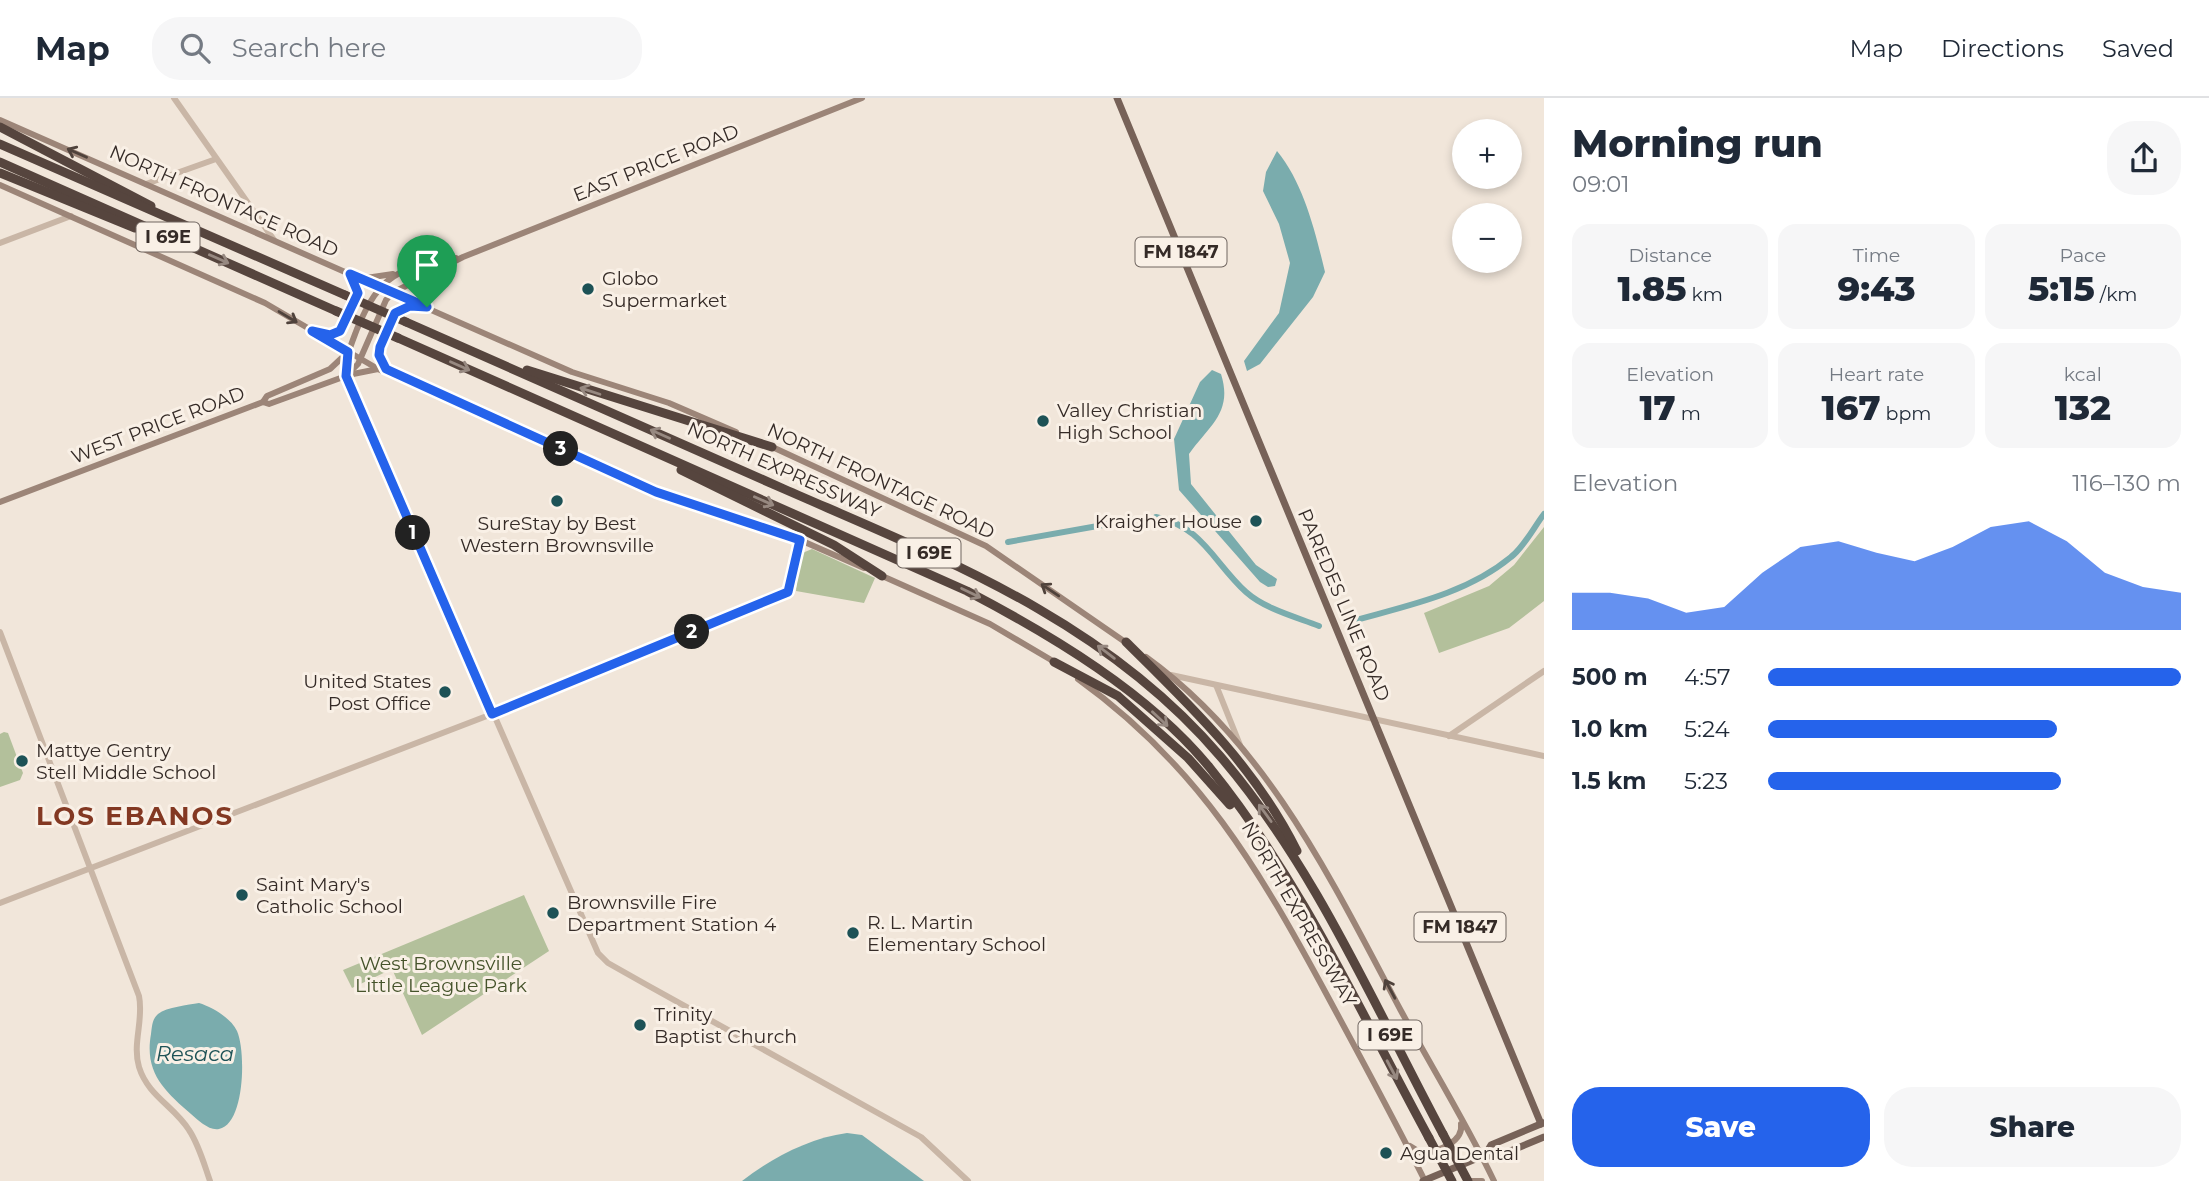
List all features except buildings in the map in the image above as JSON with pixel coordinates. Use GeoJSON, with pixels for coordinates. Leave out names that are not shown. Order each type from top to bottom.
{"type":"FeatureCollection","features":[{"type":"Feature","properties":{"kind":"highway"},"geometry":{"type":"LineString","coordinates":[[0,127],[128,192],[185,226]]}},
{"type":"Feature","properties":{"kind":"highway","name":"NORTH EXPRESSWAY"},"geometry":{"type":"LineString","coordinates":[[0,144],[979,575],[1078,632],[1146,684],[1217,752],[1280,835],[1337,935],[1468,1181]]}},
{"type":"Feature","properties":{"kind":"highway","name":"NORTH EXPRESSWAY"},"geometry":{"type":"LineString","coordinates":[[0,162],[967,591],[1045,633],[1108,676],[1179,737],[1209,767],[1268,848],[1452,1181]]}},
{"type":"Feature","properties":{"kind":"highway"},"geometry":{"type":"LineString","coordinates":[[0,173],[131,226],[172,238]]}},
{"type":"Feature","properties":{"kind":"highway"},"geometry":{"type":"LineString","coordinates":[[476,353],[772,447]]}},
{"type":"Feature","properties":{"kind":"highway"},"geometry":{"type":"LineString","coordinates":[[612,433],[743,502],[834,545],[882,576]]}},
{"type":"Feature","properties":{"kind":"highway"},"geometry":{"type":"LineString","coordinates":[[1126,642],[1213,728],[1256,780],[1281,818],[1337,935]]}},
{"type":"Feature","properties":{"kind":"highway"},"geometry":{"type":"LineString","coordinates":[[1054,662],[1118,696],[1148,722],[1188,758],[1268,848]]}},
{"type":"Feature","properties":{"kind":"main road","name":"EAST PRICE ROAD"},"geometry":{"type":"LineString","coordinates":[[392,293],[463,257],[862,98]]}},
{"type":"Feature","properties":{"kind":"main road","name":"PAREDES LINE ROAD"},"geometry":{"type":"LineString","coordinates":[[1117,98],[1543,1124]]}},
{"type":"Feature","properties":{"kind":"main road","name":"NORTH FRONTAGE ROAD"},"geometry":{"type":"LineString","coordinates":[[0,120],[572,372],[669,403],[772,447],[985,546],[1126,642],[1171,675],[1240,746],[1308,837],[1460,1119],[1483,1155],[1494,1181]]}},
{"type":"Feature","properties":{"kind":"main road","name":"NORTH EXPRESSWAY"},"geometry":{"type":"LineString","coordinates":[[0,185],[254,298],[382,369],[656,492],[800,540],[990,624],[1054,662],[1098,693],[1148,737],[1206,797],[1229,828],[1288,922],[1424,1181]]}},
{"type":"Feature","properties":{"kind":"main road","name":"EAST PRICE ROAD"},"geometry":{"type":"LineString","coordinates":[[378,286],[408,270],[463,257]]}},
{"type":"Feature","properties":{"kind":"main road"},"geometry":{"type":"LineString","coordinates":[[361,278],[377,279],[408,270]]}},
{"type":"Feature","properties":{"kind":"main road"},"geometry":{"type":"LineString","coordinates":[[312,331],[330,335],[340,331],[358,293],[350,274]]}},
{"type":"Feature","properties":{"kind":"main road"},"geometry":{"type":"LineString","coordinates":[[346,376],[348,352],[370,297],[378,286]]}},
{"type":"Feature","properties":{"kind":"main road"},"geometry":{"type":"LineString","coordinates":[[346,376],[360,359],[386,300],[392,293]]}},
{"type":"Feature","properties":{"kind":"main road"},"geometry":{"type":"LineString","coordinates":[[382,369],[380,347],[395,313],[410,306],[427,307]]}},
{"type":"Feature","properties":{"kind":"main road"},"geometry":{"type":"LineString","coordinates":[[263,402],[267,396],[330,369],[348,352]]}},
{"type":"Feature","properties":{"kind":"main road","name":"WEST PRICE ROAD"},"geometry":{"type":"LineString","coordinates":[[0,502],[263,402],[269,404],[346,376],[382,369]]}},
{"type":"Feature","properties":{"kind":"main road"},"geometry":{"type":"LineString","coordinates":[[1404,1140],[1418,1153],[1432,1152],[1460,1135],[1460,1119]]}},
{"type":"Feature","properties":{"kind":"main road"},"geometry":{"type":"LineString","coordinates":[[1424,1181],[1483,1155],[1491,1145],[1543,1124]]}},
{"type":"Feature","properties":{"kind":"main road"},"geometry":{"type":"LineString","coordinates":[[1483,1155],[1496,1157],[1544,1136]]}},
{"type":"Feature","properties":{"kind":"main road"},"geometry":{"type":"LineString","coordinates":[[1468,1181],[1482,1181]]}},
{"type":"Feature","properties":{"kind":"street"},"geometry":{"type":"LineString","coordinates":[[174,98],[274,240]]}},
{"type":"Feature","properties":{"kind":"street"},"geometry":{"type":"LineString","coordinates":[[146,184],[216,159]]}},
{"type":"Feature","properties":{"kind":"street"},"geometry":{"type":"LineString","coordinates":[[0,243],[71,216]]}},
{"type":"Feature","properties":{"kind":"street"},"geometry":{"type":"LineString","coordinates":[[346,376],[601,958],[921,1137],[968,1181]]}},
{"type":"Feature","properties":{"kind":"street"},"geometry":{"type":"LineString","coordinates":[[0,903],[492,714],[788,592],[800,540]]}},
{"type":"Feature","properties":{"kind":"street"},"geometry":{"type":"LineString","coordinates":[[0,632],[139,996],[141,1014],[136,1048],[142,1074],[156,1098],[189,1130],[210,1181]]}},
{"type":"Feature","properties":{"kind":"street"},"geometry":{"type":"LineString","coordinates":[[1449,736],[1544,671]]}},
{"type":"Feature","properties":{"kind":"street"},"geometry":{"type":"LineString","coordinates":[[1171,675],[1544,756]]}},
{"type":"Feature","properties":{"kind":"street"},"geometry":{"type":"LineString","coordinates":[[1216,685],[1240,746]]}},
{"type":"Feature","properties":{"kind":"green space"},"geometry":{"type":"Polygon","coordinates":[[[1544,527],[1544,601],[1509,628],[1439,653],[1424,613],[1489,586],[1514,565],[1544,527]]]}},
{"type":"Feature","properties":{"kind":"green space"},"geometry":{"type":"Polygon","coordinates":[[[812,549],[875,578],[864,603],[796,591],[800,554],[812,549]]]}},
{"type":"Feature","properties":{"kind":"green space"},"geometry":{"type":"Polygon","coordinates":[[[8,733],[23,773],[20,780],[0,787],[0,734],[8,733]]]}},
{"type":"Feature","properties":{"kind":"green space","name":"West Brownsville Little League Park"},"geometry":{"type":"Polygon","coordinates":[[[524,895],[549,951],[422,1035],[392,969],[352,988],[343,970],[524,895]]]}},
{"type":"Feature","properties":{"kind":"water"},"geometry":{"type":"Polygon","coordinates":[[[1277,151],[1301,193],[1313,224],[1325,272],[1313,297],[1260,364],[1247,371],[1244,361],[1279,313],[1290,263],[1279,224],[1263,191],[1266,172],[1277,151]]]}},
{"type":"Feature","properties":{"kind":"water"},"geometry":{"type":"Polygon","coordinates":[[[1212,370],[1221,374],[1224,398],[1222,408],[1212,426],[1189,454],[1191,484],[1256,565],[1277,579],[1275,586],[1268,587],[1260,582],[1179,490],[1174,439],[1200,382],[1212,370]]]}},
{"type":"Feature","properties":{"kind":"water","name":"Resaca"},"geometry":{"type":"Polygon","coordinates":[[[199,1003],[226,1017],[237,1031],[240,1041],[242,1069],[238,1101],[228,1124],[219,1129],[204,1124],[165,1089],[151,1060],[151,1034],[156,1016],[172,1008],[199,1003]]]}},
{"type":"Feature","properties":{"kind":"water"},"geometry":{"type":"Polygon","coordinates":[[[847,1133],[862,1135],[924,1181],[742,1181],[792,1150],[819,1139],[847,1133]]]}},
{"type":"Feature","properties":{"kind":"waterway"},"geometry":{"type":"LineString","coordinates":[[1349,622],[1434,598],[1474,581],[1516,553],[1544,514]]}},
{"type":"Feature","properties":{"kind":"waterway"},"geometry":{"type":"LineString","coordinates":[[1156,517],[1185,528],[1196,537],[1254,598],[1281,612],[1319,626]]}},
{"type":"Feature","properties":{"kind":"waterway"},"geometry":{"type":"LineString","coordinates":[[1008,542],[1137,519]]}},
{"type":"Feature","properties":{"kind":"place","name":"Globo Supermarket"},"geometry":{"type":"Point","coordinates":[588,289]}},
{"type":"Feature","properties":{"kind":"place","name":"Valley Christian High School"},"geometry":{"type":"Point","coordinates":[1043,421]}},
{"type":"Feature","properties":{"kind":"place","name":"SureStay by Best Western Brownsville"},"geometry":{"type":"Point","coordinates":[557,501]}},
{"type":"Feature","properties":{"kind":"place","name":"Kraigher House"},"geometry":{"type":"Point","coordinates":[1256,521]}},
{"type":"Feature","properties":{"kind":"place","name":"United States Post Office"},"geometry":{"type":"Point","coordinates":[445,692]}},
{"type":"Feature","properties":{"kind":"place","name":"Mattye Gentry Stell Middle School"},"geometry":{"type":"Point","coordinates":[22,761]}},
{"type":"Feature","properties":{"kind":"place","name":"Saint Mary's Catholic School"},"geometry":{"type":"Point","coordinates":[242,895]}},
{"type":"Feature","properties":{"kind":"place","name":"Brownsville Fire Department Station 4"},"geometry":{"type":"Point","coordinates":[553,913]}},
{"type":"Feature","properties":{"kind":"place","name":"R. L. Martin Elementary School"},"geometry":{"type":"Point","coordinates":[853,933]}},
{"type":"Feature","properties":{"kind":"place","name":"Trinity Baptist Church"},"geometry":{"type":"Point","coordinates":[640,1025]}},
{"type":"Feature","properties":{"kind":"place","name":"Agua Dental"},"geometry":{"type":"Point","coordinates":[1386,1153]}},
{"type":"Feature","properties":{"kind":"district","name":"LOS EBANOS"},"geometry":{"type":"Point","coordinates":[135,816]}},
{"type":"Feature","properties":{"kind":"route"},"geometry":{"type":"LineString","coordinates":[[350,274],[427,307],[410,306],[395,313],[380,347],[379,355],[386,369],[656,492],[800,540],[788,592],[492,714],[346,376],[348,352],[312,331],[334,335],[340,331],[358,293],[356,282],[350,274]]}}]}
